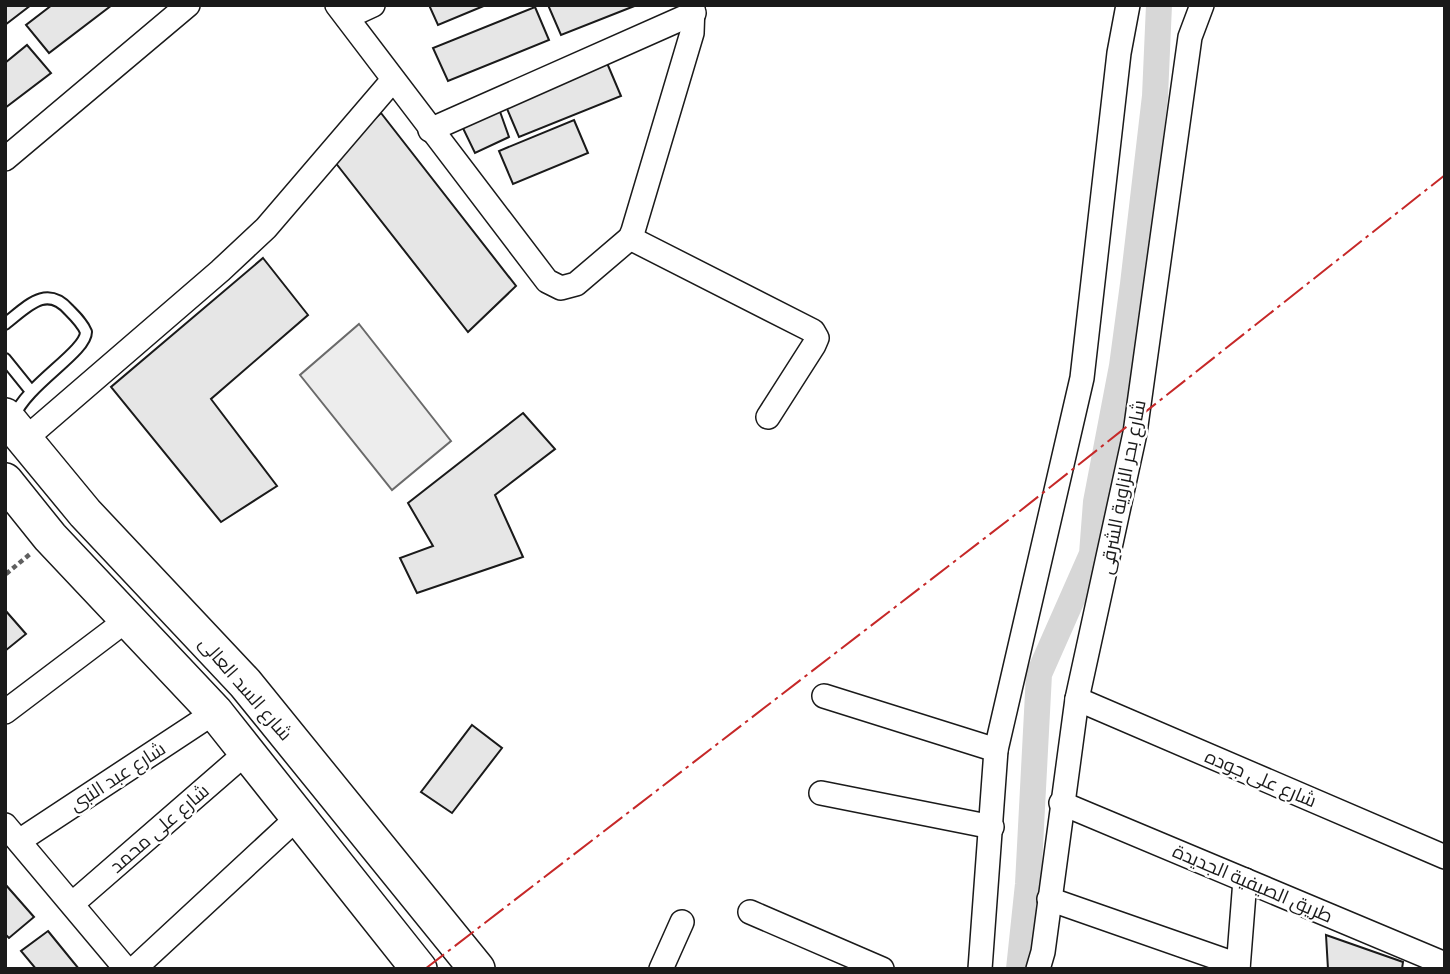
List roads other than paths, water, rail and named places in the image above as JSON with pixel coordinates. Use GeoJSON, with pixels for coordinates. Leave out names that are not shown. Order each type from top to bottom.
{"type":"FeatureCollection","features":[{"type":"Feature","properties":{"kind":"main road","name":"شارع السد العالى"},"geometry":{"type":"LineString","coordinates":[[13,426],[85,513],[245,683],[477,969]]}},
{"type":"Feature","properties":{"kind":"main road","name":"شارع السد العالى"},"geometry":{"type":"LineString","coordinates":[[5,481],[50,537],[215,712],[419,969]]}},
{"type":"Feature","properties":{"kind":"main road"},"geometry":{"type":"LineString","coordinates":[[389,931],[426,906]]}},
{"type":"Feature","properties":{"kind":"street"},"geometry":{"type":"LineString","coordinates":[[5,159],[188,5]]}},
{"type":"Feature","properties":{"kind":"street"},"geometry":{"type":"LineString","coordinates":[[373,5],[342,11],[392,81],[547,281],[561,288],[576,284],[630,238],[692,33],[694,9],[430,130]]}},
{"type":"Feature","properties":{"kind":"street"},"geometry":{"type":"LineString","coordinates":[[980,969],[996,750],[1082,378],[1119,53],[1128,5]]}},
{"type":"Feature","properties":{"kind":"street","name":"شارع بحر الزاوية الشرقى"},"geometry":{"type":"LineString","coordinates":[[1038,969],[1077,699],[1135,433],[1190,37],[1202,5]]}},
{"type":"Feature","properties":{"kind":"street"},"geometry":{"type":"LineString","coordinates":[[13,426],[220,271],[266,228],[392,81]]}},
{"type":"Feature","properties":{"kind":"street"},"geometry":{"type":"LineString","coordinates":[[630,238],[813,331],[817,338],[814,345],[768,417]]}},
{"type":"Feature","properties":{"kind":"street"},"geometry":{"type":"LineString","coordinates":[[8,703],[128,619]]}},
{"type":"Feature","properties":{"kind":"street"},"geometry":{"type":"LineString","coordinates":[[824,696],[996,750]]}},
{"type":"Feature","properties":{"kind":"street","name":"شارع على جوده"},"geometry":{"type":"LineString","coordinates":[[1077,699],[1445,857]]}},
{"type":"Feature","properties":{"kind":"street","name":"شارع عبد النبى"},"geometry":{"type":"LineString","coordinates":[[12,833],[215,712]]}},
{"type":"Feature","properties":{"kind":"street","name":"شارع على محمد"},"geometry":{"type":"LineString","coordinates":[[72,904],[247,752]]}},
{"type":"Feature","properties":{"kind":"street"},"geometry":{"type":"LineString","coordinates":[[821,793],[992,827]]}},
{"type":"Feature","properties":{"kind":"street","name":"طريق الصيفية الجديدة"},"geometry":{"type":"LineString","coordinates":[[1061,803],[1445,964]]}},
{"type":"Feature","properties":{"kind":"street"},"geometry":{"type":"LineString","coordinates":[[134,969],[297,818]]}},
{"type":"Feature","properties":{"kind":"street"},"geometry":{"type":"LineString","coordinates":[[12,833],[126,969]]}},
{"type":"Feature","properties":{"kind":"street"},"geometry":{"type":"LineString","coordinates":[[1049,899],[1238,967],[1245,880]]}},
{"type":"Feature","properties":{"kind":"street"},"geometry":{"type":"LineString","coordinates":[[750,912],[882,969]]}},
{"type":"Feature","properties":{"kind":"street"},"geometry":{"type":"LineString","coordinates":[[661,969],[682,922]]}},
{"type":"Feature","properties":{"kind":"lane"},"geometry":{"type":"LineString","coordinates":[[5,324],[37,299],[45,297],[60,301],[85,328],[87,337],[83,345],[30,390],[13,426]]}},
{"type":"Feature","properties":{"kind":"lane"},"geometry":{"type":"LineString","coordinates":[[5,359],[30,390]]}},
{"type":"Feature","properties":{"kind":"waterway"},"geometry":{"type":"LineString","coordinates":[[1019,969],[1028,884],[1039,674],[1092,554],[1096,502],[1122,366],[1133,284],[1155,96],[1159,5]]}}]}
